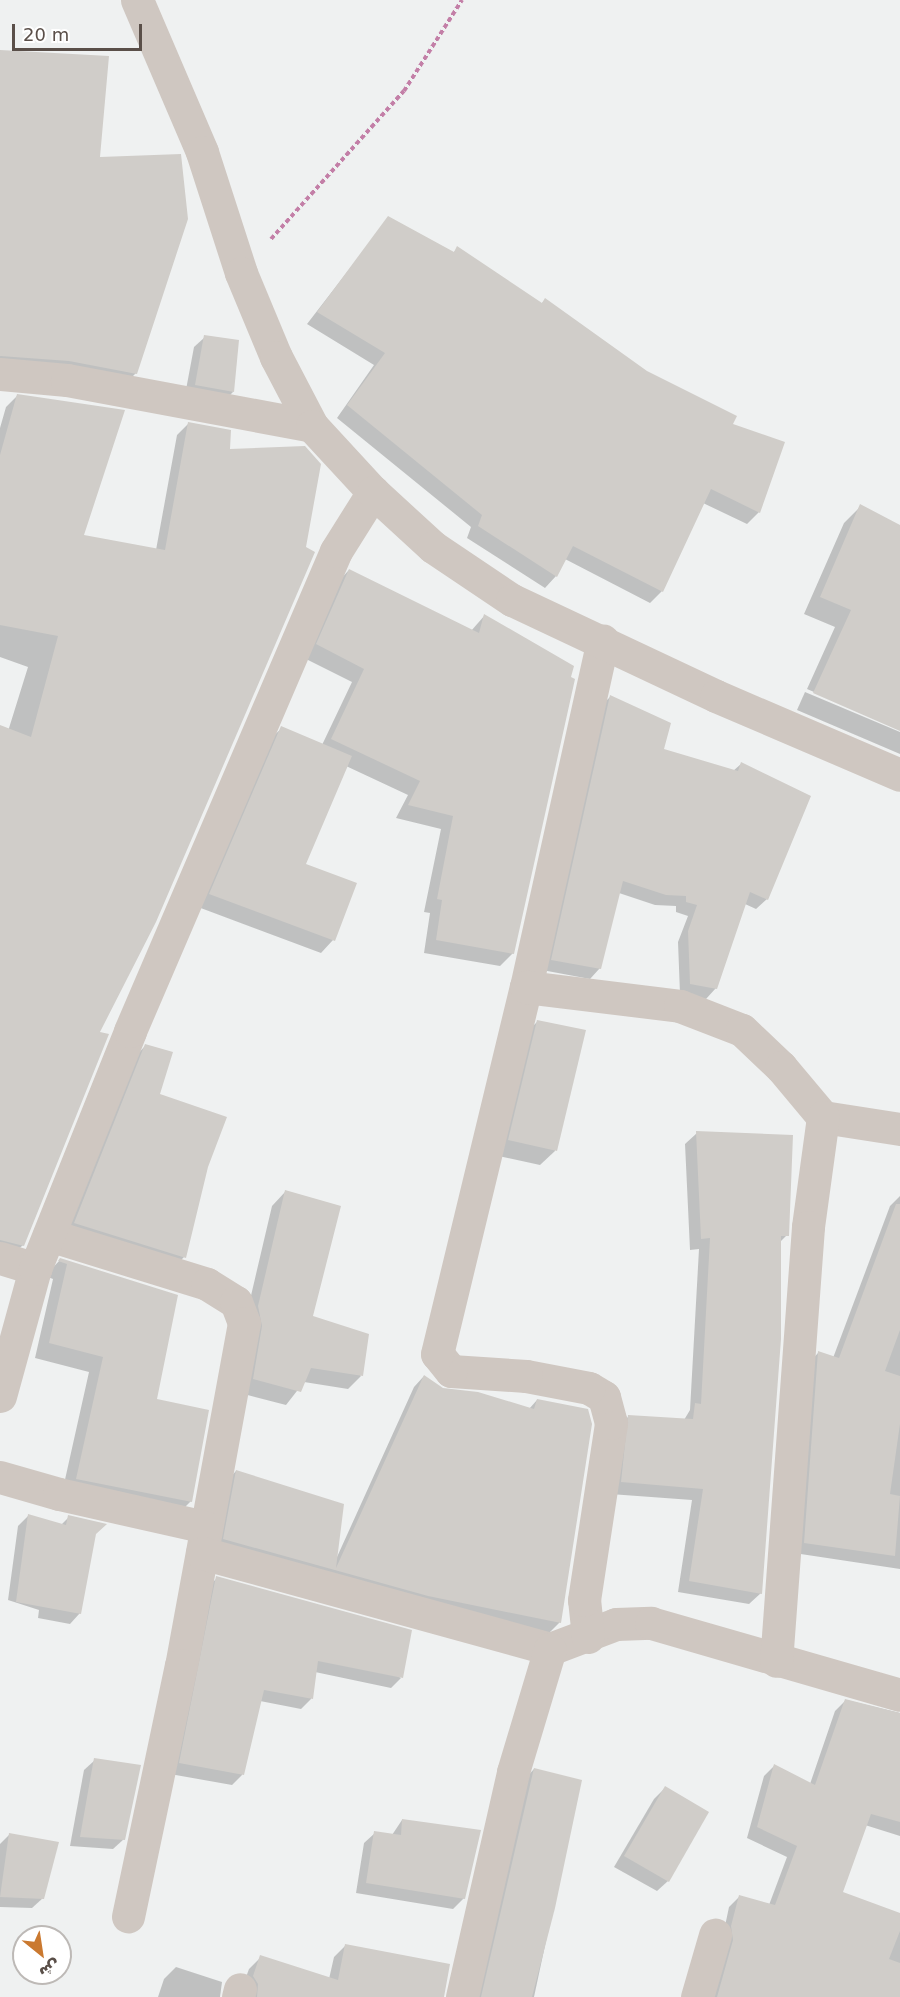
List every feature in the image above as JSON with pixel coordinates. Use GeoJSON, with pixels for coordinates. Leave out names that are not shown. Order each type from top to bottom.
{"type":"FeatureCollection","features":[{"type":"Feature","properties":{"kind":"street"},"geometry":{"type":"LineString","coordinates":[[137,0],[201,152],[241,273],[276,357],[312,426],[373,492],[459,567],[512,600],[603,640],[716,696],[900,775]]}},
{"type":"Feature","properties":{"kind":"street"},"geometry":{"type":"LineString","coordinates":[[0,376],[67,380],[312,426]]}},
{"type":"Feature","properties":{"kind":"street"},"geometry":{"type":"LineString","coordinates":[[0,1396],[35,1269],[130,1031],[336,551],[373,492]]}},
{"type":"Feature","properties":{"kind":"street"},"geometry":{"type":"LineString","coordinates":[[588,1637],[584,1600],[611,1423],[604,1397],[589,1388],[526,1376],[451,1371],[437,1354],[526,987],[603,640]]}},
{"type":"Feature","properties":{"kind":"street"},"geometry":{"type":"LineString","coordinates":[[526,987],[680,1005],[742,1030],[781,1067],[823,1117],[900,1129]]}},
{"type":"Feature","properties":{"kind":"street"},"geometry":{"type":"LineString","coordinates":[[776,1661],[808,1227],[823,1117]]}},
{"type":"Feature","properties":{"kind":"street"},"geometry":{"type":"LineString","coordinates":[[49,1235],[207,1284],[236,1302],[244,1323],[128,1917]]}},
{"type":"Feature","properties":{"kind":"street"},"geometry":{"type":"LineString","coordinates":[[0,1258],[35,1269]]}},
{"type":"Feature","properties":{"kind":"street"},"geometry":{"type":"LineString","coordinates":[[0,1477],[550,1648],[588,1637],[615,1624],[651,1623],[900,1695]]}},
{"type":"Feature","properties":{"kind":"street"},"geometry":{"type":"LineString","coordinates":[[462,1997],[513,1772],[550,1648]]}},
{"type":"Feature","properties":{"kind":"street"},"geometry":{"type":"LineString","coordinates":[[697,1997],[715,1935]]}},
{"type":"Feature","properties":{"kind":"path"},"geometry":{"type":"LineString","coordinates":[[241,273],[404,91],[462,0]]}},
{"type":"Feature","properties":{"kind":"building"},"geometry":{"type":"Polygon","coordinates":[[[0,50],[109,56],[100,157],[181,154],[188,219],[137,374],[69,361],[0,356],[0,50]]]}},
{"type":"Feature","properties":{"kind":"building"},"geometry":{"type":"Polygon","coordinates":[[[388,216],[454,252],[457,246],[542,303],[545,298],[647,371],[737,416],[733,424],[785,442],[760,513],[711,489],[663,592],[573,546],[557,577],[478,526],[482,515],[347,405],[385,353],[317,312],[388,216]]]}},
{"type":"Feature","properties":{"kind":"building"},"geometry":{"type":"Polygon","coordinates":[[[204,335],[239,340],[234,392],[195,385],[204,335]]]}},
{"type":"Feature","properties":{"kind":"building"},"geometry":{"type":"Polygon","coordinates":[[[17,394],[125,410],[84,535],[165,550],[188,422],[231,430],[230,449],[305,446],[321,464],[306,547],[315,552],[156,922],[100,1032],[109,1034],[24,1246],[0,1240],[0,725],[31,737],[58,636],[0,625],[0,455],[17,394]]]}},
{"type":"Feature","properties":{"kind":"building"},"geometry":{"type":"Polygon","coordinates":[[[860,504],[900,525],[900,731],[813,693],[851,610],[820,597],[860,504]]]}},
{"type":"Feature","properties":{"kind":"building"},"geometry":{"type":"Polygon","coordinates":[[[349,569],[479,633],[484,614],[574,666],[571,677],[575,679],[514,954],[436,940],[442,900],[437,899],[453,816],[408,805],[420,781],[331,739],[364,669],[316,644],[349,569]]]}},
{"type":"Feature","properties":{"kind":"building"},"geometry":{"type":"Polygon","coordinates":[[[610,695],[671,723],[664,749],[738,771],[741,762],[811,796],[768,900],[750,892],[717,989],[690,984],[688,931],[697,905],[686,902],[686,896],[666,895],[623,881],[601,969],[551,960],[610,695]]]}},
{"type":"Feature","properties":{"kind":"building"},"geometry":{"type":"Polygon","coordinates":[[[281,726],[352,756],[306,864],[357,883],[335,941],[209,894],[281,726]]]}},
{"type":"Feature","properties":{"kind":"building"},"geometry":{"type":"Polygon","coordinates":[[[537,1020],[586,1030],[557,1151],[508,1140],[537,1020]]]}},
{"type":"Feature","properties":{"kind":"building"},"geometry":{"type":"Polygon","coordinates":[[[145,1044],[173,1052],[160,1094],[227,1117],[208,1167],[186,1258],[74,1223],[145,1044]]]}},
{"type":"Feature","properties":{"kind":"building"},"geometry":{"type":"Polygon","coordinates":[[[696,1131],[793,1135],[789,1236],[781,1236],[781,1339],[762,1594],[689,1581],[703,1489],[621,1482],[628,1415],[693,1419],[695,1403],[701,1404],[710,1238],[701,1239],[696,1131]]]}},
{"type":"Feature","properties":{"kind":"building"},"geometry":{"type":"Polygon","coordinates":[[[285,1190],[341,1206],[313,1316],[369,1334],[363,1376],[311,1368],[301,1392],[253,1379],[262,1326],[258,1306],[285,1190]]]}},
{"type":"Feature","properties":{"kind":"building"},"geometry":{"type":"Polygon","coordinates":[[[896,1204],[900,1204],[900,1330],[885,1371],[900,1376],[900,1424],[890,1494],[900,1496],[895,1556],[804,1543],[818,1351],[839,1358],[896,1204]]]}},
{"type":"Feature","properties":{"kind":"building"},"geometry":{"type":"Polygon","coordinates":[[[60,1258],[178,1295],[157,1399],[209,1410],[192,1502],[76,1479],[103,1357],[49,1343],[67,1264],[58,1261],[60,1258]]]}},
{"type":"Feature","properties":{"kind":"building"},"geometry":{"type":"Polygon","coordinates":[[[424,1375],[443,1388],[478,1392],[534,1409],[537,1399],[588,1409],[592,1424],[561,1623],[428,1596],[223,1539],[236,1470],[344,1504],[336,1568],[424,1375]]]}},
{"type":"Feature","properties":{"kind":"building"},"geometry":{"type":"Polygon","coordinates":[[[28,1514],[66,1525],[68,1515],[107,1524],[96,1534],[81,1614],[16,1602],[28,1514]]]}},
{"type":"Feature","properties":{"kind":"building"},"geometry":{"type":"Polygon","coordinates":[[[216,1576],[412,1630],[403,1678],[318,1661],[313,1699],[264,1690],[244,1775],[179,1763],[216,1576]]]}},
{"type":"Feature","properties":{"kind":"building"},"geometry":{"type":"Polygon","coordinates":[[[845,1699],[900,1713],[900,1822],[871,1814],[843,1892],[900,1913],[900,1931],[889,1959],[900,1963],[900,1997],[717,1997],[733,1940],[731,1926],[739,1895],[775,1905],[797,1846],[757,1827],[774,1764],[815,1785],[845,1699]]]}},
{"type":"Feature","properties":{"kind":"building"},"geometry":{"type":"Polygon","coordinates":[[[94,1758],[141,1765],[125,1840],[80,1837],[94,1758]]]}},
{"type":"Feature","properties":{"kind":"building"},"geometry":{"type":"Polygon","coordinates":[[[534,1768],[582,1780],[555,1908],[532,1997],[481,1997],[534,1768]]]}},
{"type":"Feature","properties":{"kind":"building"},"geometry":{"type":"Polygon","coordinates":[[[665,1786],[709,1812],[669,1882],[624,1856],[665,1786]]]}},
{"type":"Feature","properties":{"kind":"building"},"geometry":{"type":"Polygon","coordinates":[[[402,1819],[481,1830],[465,1899],[366,1883],[374,1831],[401,1835],[402,1819]]]}},
{"type":"Feature","properties":{"kind":"building"},"geometry":{"type":"Polygon","coordinates":[[[9,1833],[59,1842],[44,1899],[0,1897],[9,1833]]]}},
{"type":"Feature","properties":{"kind":"building"},"geometry":{"type":"Polygon","coordinates":[[[345,1944],[450,1964],[444,1997],[257,1997],[258,1984],[253,1976],[260,1955],[338,1980],[345,1944]]]}}]}
